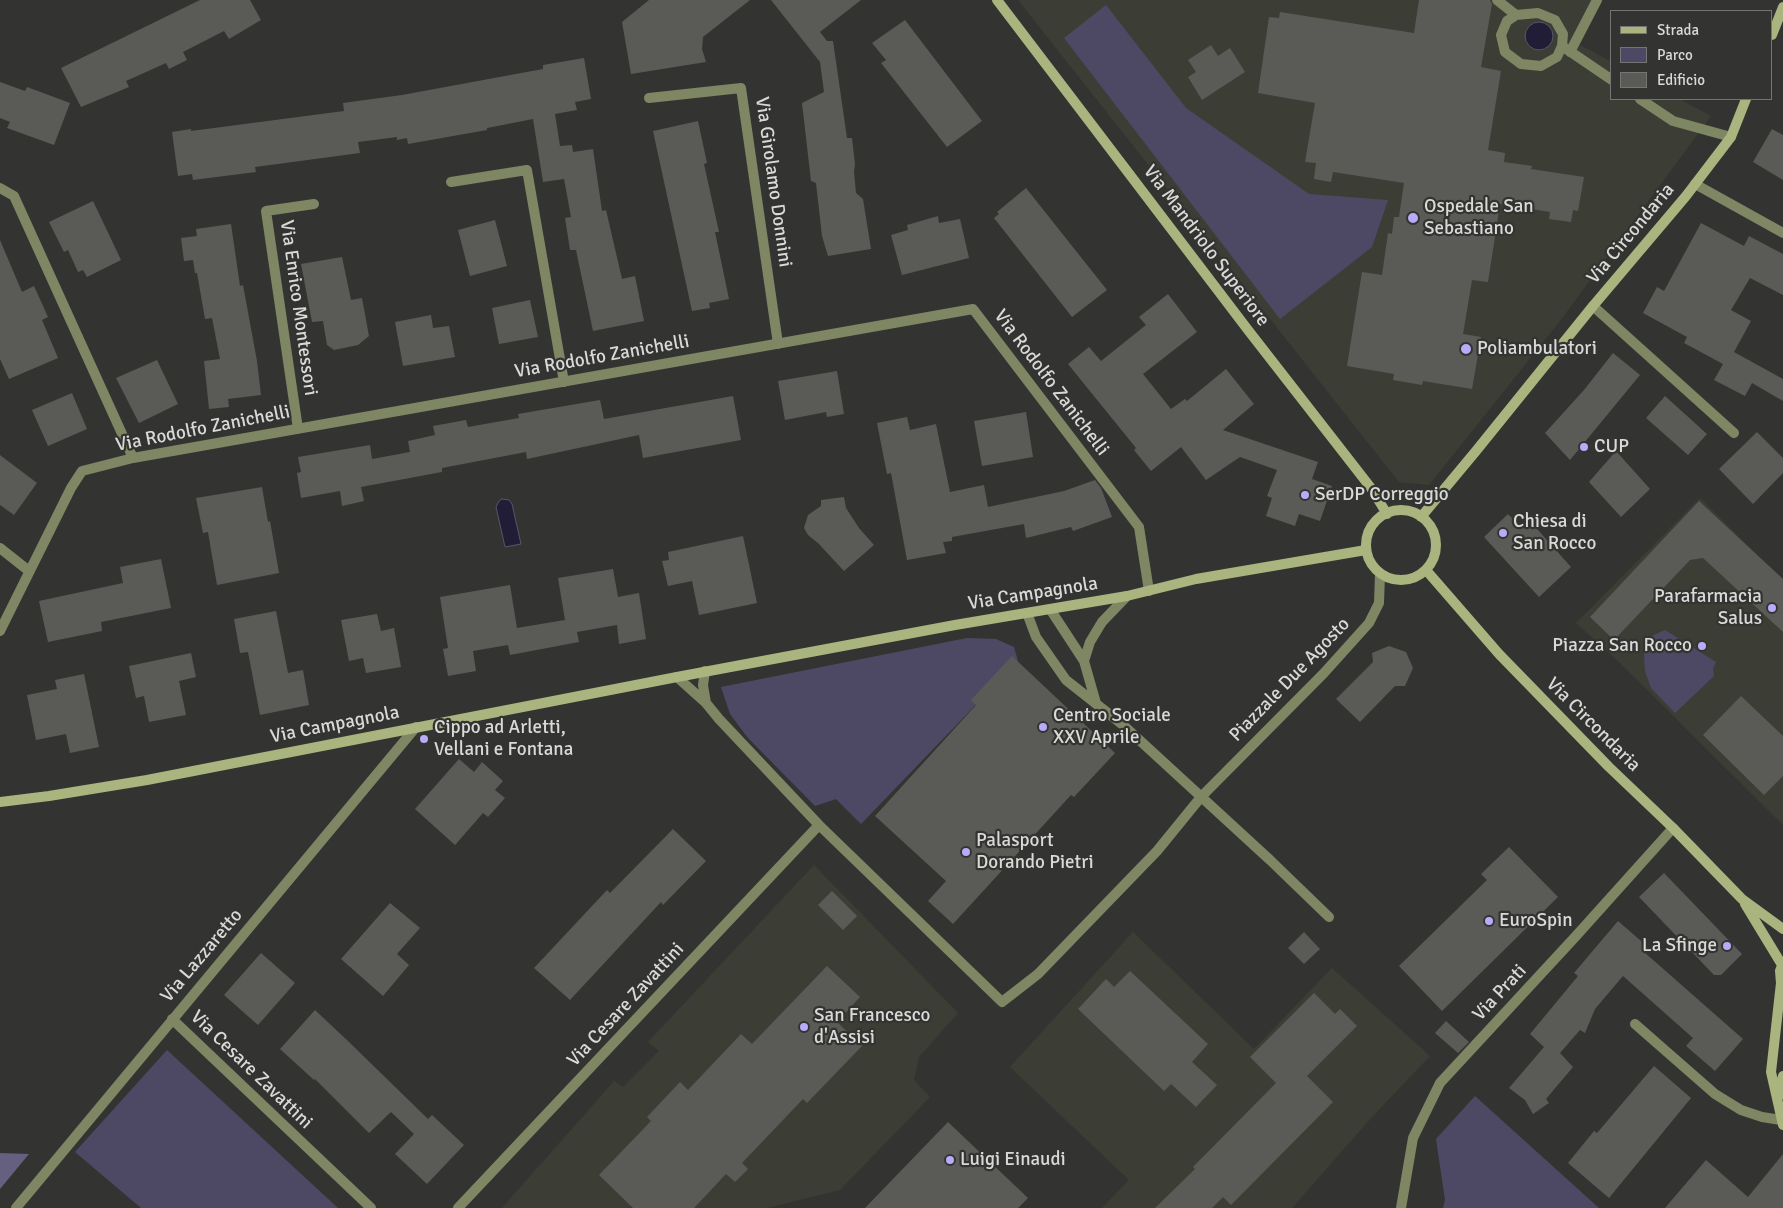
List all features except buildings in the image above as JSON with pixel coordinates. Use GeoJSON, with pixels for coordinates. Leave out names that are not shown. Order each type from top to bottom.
{"type":"FeatureCollection","features":[{"type":"Feature","properties":{"kind":"main road","name":"Via Mandriolo Superiore"},"geometry":{"type":"LineString","coordinates":[[997,0],[1248,330],[1371,488],[1387,514]]}},
{"type":"Feature","properties":{"kind":"main road"},"geometry":{"type":"LineString","coordinates":[[1773,32],[1783,7]]}},
{"type":"Feature","properties":{"kind":"main road","name":"Via Circondaria"},"geometry":{"type":"LineString","coordinates":[[1421,517],[1695,184],[1731,136],[1746,100]]}},
{"type":"Feature","properties":{"kind":"main road"},"geometry":{"type":"LineString","coordinates":[[1401,510],[1421,517],[1430,525],[1436,542],[1436,552],[1426,570],[1417,577],[1403,580],[1392,579],[1380,574],[1371,563],[1366,550],[1367,537],[1372,525],[1387,514],[1401,510]]}},
{"type":"Feature","properties":{"kind":"main road","name":"Via Campagnola"},"geometry":{"type":"LineString","coordinates":[[0,802],[147,780],[676,676],[1127,596],[1196,580],[1366,550]]}},
{"type":"Feature","properties":{"kind":"main road","name":"Via Circondaria"},"geometry":{"type":"LineString","coordinates":[[1426,570],[1519,674],[1609,767],[1673,828],[1742,899],[1783,929]]}},
{"type":"Feature","properties":{"kind":"main road","name":"Via Circondaria"},"geometry":{"type":"LineString","coordinates":[[1742,899],[1782,964],[1780,977],[1782,986],[1771,1072],[1782,1122]]}},
{"type":"Feature","properties":{"kind":"main road","name":"Via Circondaria"},"geometry":{"type":"LineString","coordinates":[[1778,1101],[1783,1076]]}},
{"type":"Feature","properties":{"kind":"street"},"geometry":{"type":"LineString","coordinates":[[1496,0],[1516,15]]}},
{"type":"Feature","properties":{"kind":"street"},"geometry":{"type":"LineString","coordinates":[[1597,0],[1566,49],[1557,57],[1541,66],[1521,64],[1505,52],[1501,34],[1507,21],[1516,15],[1538,13],[1555,20],[1563,34],[1566,49],[1610,79]]}},
{"type":"Feature","properties":{"kind":"street","name":"Via Girolamo Donnini"},"geometry":{"type":"LineString","coordinates":[[649,98],[741,88],[778,344]]}},
{"type":"Feature","properties":{"kind":"street"},"geometry":{"type":"LineString","coordinates":[[1642,100],[1673,121],[1731,136]]}},
{"type":"Feature","properties":{"kind":"street"},"geometry":{"type":"LineString","coordinates":[[451,182],[526,170],[564,382]]}},
{"type":"Feature","properties":{"kind":"street","name":"Via Circondaria"},"geometry":{"type":"LineString","coordinates":[[1695,184],[1783,233]]}},
{"type":"Feature","properties":{"kind":"street"},"geometry":{"type":"LineString","coordinates":[[0,188],[14,196],[133,458]]}},
{"type":"Feature","properties":{"kind":"street","name":"Via Enrico Montessori"},"geometry":{"type":"LineString","coordinates":[[298,429],[266,211],[314,204]]}},
{"type":"Feature","properties":{"kind":"street","name":"Via Circondaria"},"geometry":{"type":"LineString","coordinates":[[1593,306],[1734,433]]}},
{"type":"Feature","properties":{"kind":"street","name":"Via Rodolfo Zanichelli"},"geometry":{"type":"LineString","coordinates":[[0,631],[71,488],[82,471],[133,458],[973,309],[1139,528],[1149,591]]}},
{"type":"Feature","properties":{"kind":"street"},"geometry":{"type":"LineString","coordinates":[[0,548],[29,571]]}},
{"type":"Feature","properties":{"kind":"street","name":"Piazzale Due Agosto"},"geometry":{"type":"LineString","coordinates":[[819,825],[1002,1002],[1038,974],[1157,851],[1201,797],[1324,672],[1369,623],[1379,603],[1380,574]]}},
{"type":"Feature","properties":{"kind":"street"},"geometry":{"type":"LineString","coordinates":[[1084,661],[1090,642],[1102,622],[1127,596]]}},
{"type":"Feature","properties":{"kind":"street"},"geometry":{"type":"LineString","coordinates":[[1050,609],[1084,661],[1096,703]]}},
{"type":"Feature","properties":{"kind":"street"},"geometry":{"type":"LineString","coordinates":[[1027,613],[1036,637],[1066,680],[1096,703],[1201,797],[1302,889],[1329,917]]}},
{"type":"Feature","properties":{"kind":"street"},"geometry":{"type":"LineString","coordinates":[[705,672],[703,685],[706,703]]}},
{"type":"Feature","properties":{"kind":"street"},"geometry":{"type":"LineString","coordinates":[[676,676],[706,703],[819,825]]}},
{"type":"Feature","properties":{"kind":"street","name":"Via Lazzaretto"},"geometry":{"type":"LineString","coordinates":[[16,1208],[416,727]]}},
{"type":"Feature","properties":{"kind":"street","name":"Via Cesare Zavattini"},"geometry":{"type":"LineString","coordinates":[[458,1208],[819,825]]}},
{"type":"Feature","properties":{"kind":"street","name":"Via Prati"},"geometry":{"type":"LineString","coordinates":[[1401,1208],[1413,1138],[1440,1083],[1673,828]]}},
{"type":"Feature","properties":{"kind":"street","name":"Via Cesare Zavattini"},"geometry":{"type":"LineString","coordinates":[[172,1019],[371,1208]]}},
{"type":"Feature","properties":{"kind":"street"},"geometry":{"type":"LineString","coordinates":[[1635,1024],[1715,1094],[1741,1110],[1782,1122]]}},
{"type":"Feature","properties":{"kind":"shaded area","name":"Ospedale San Sebastiano"},"geometry":{"type":"Polygon","coordinates":[[[1018,0],[1603,0],[1580,45],[1610,61],[1610,100],[1681,100],[1711,116],[1560,321],[1429,485],[1399,482],[1018,0]]]}},
{"type":"Feature","properties":{"kind":"shaded area"},"geometry":{"type":"Polygon","coordinates":[[[1539,22],[1549,26],[1553,36],[1549,46],[1539,50],[1529,46],[1525,36],[1529,26],[1539,22]]]}},
{"type":"Feature","properties":{"kind":"shaded area"},"geometry":{"type":"Polygon","coordinates":[[[1700,498],[1783,581],[1783,825],[1620,663],[1576,623],[1700,498]]]}},
{"type":"Feature","properties":{"kind":"shaded area"},"geometry":{"type":"Polygon","coordinates":[[[502,499],[509,500],[512,504],[521,544],[505,547],[496,507],[502,499]]]}},
{"type":"Feature","properties":{"kind":"shaded area","name":"San Francesco d'Assisi"},"geometry":{"type":"Polygon","coordinates":[[[814,865],[958,1013],[919,1057],[914,1080],[930,1097],[840,1190],[767,1208],[502,1208],[614,1081],[623,1087],[659,1051],[648,1042],[814,865]]]}},
{"type":"Feature","properties":{"kind":"shaded area"},"geometry":{"type":"Polygon","coordinates":[[[1133,932],[1254,1049],[1332,968],[1430,1056],[1373,1116],[1292,1208],[1102,1208],[1129,1180],[1010,1067],[1133,932]]]}},
{"type":"Feature","properties":{"kind":"shaded area"},"geometry":{"type":"Polygon","coordinates":[[[0,1153],[29,1154],[0,1189],[0,1153]]]}},
{"type":"Feature","properties":{"kind":"green space"},"geometry":{"type":"Polygon","coordinates":[[[1106,5],[1186,108],[1309,194],[1388,200],[1372,247],[1280,319],[1064,38],[1106,5]]]}},
{"type":"Feature","properties":{"kind":"green space"},"geometry":{"type":"Polygon","coordinates":[[[1665,630],[1716,662],[1713,668],[1714,676],[1675,713],[1651,688],[1645,671],[1644,654],[1646,645],[1652,636],[1665,630]]]}},
{"type":"Feature","properties":{"kind":"green space"},"geometry":{"type":"Polygon","coordinates":[[[967,638],[996,639],[1014,647],[1018,661],[861,824],[836,799],[815,806],[748,738],[730,714],[721,687],[967,638]]]}},
{"type":"Feature","properties":{"kind":"green space"},"geometry":{"type":"Polygon","coordinates":[[[167,1050],[338,1208],[141,1208],[75,1152],[167,1050]]]}},
{"type":"Feature","properties":{"kind":"green space"},"geometry":{"type":"Polygon","coordinates":[[[1475,1096],[1599,1208],[1443,1208],[1445,1200],[1436,1139],[1475,1096]]]}},
{"type":"Feature","properties":{"kind":"place","name":"Ospedale San Sebastiano"},"geometry":{"type":"Point","coordinates":[1413,218]}},
{"type":"Feature","properties":{"kind":"place","name":"Poliambulatori"},"geometry":{"type":"Point","coordinates":[1466,349]}},
{"type":"Feature","properties":{"kind":"place","name":"CUP"},"geometry":{"type":"Point","coordinates":[1584,447]}},
{"type":"Feature","properties":{"kind":"place","name":"SerDP Correggio"},"geometry":{"type":"Point","coordinates":[1305,495]}},
{"type":"Feature","properties":{"kind":"place","name":"Chiesa di San Rocco"},"geometry":{"type":"Point","coordinates":[1503,533]}},
{"type":"Feature","properties":{"kind":"place","name":"Parafarmacia Salus"},"geometry":{"type":"Point","coordinates":[1772,608]}},
{"type":"Feature","properties":{"kind":"place","name":"Piazza San Rocco"},"geometry":{"type":"Point","coordinates":[1702,646]}},
{"type":"Feature","properties":{"kind":"place","name":"Centro Sociale XXV Aprile"},"geometry":{"type":"Point","coordinates":[1043,727]}},
{"type":"Feature","properties":{"kind":"place","name":"Cippo ad Arletti, Vellani e Fontana"},"geometry":{"type":"Point","coordinates":[424,739]}},
{"type":"Feature","properties":{"kind":"place","name":"Palasport Dorando Pietri"},"geometry":{"type":"Point","coordinates":[966,852]}},
{"type":"Feature","properties":{"kind":"place","name":"EuroSpin"},"geometry":{"type":"Point","coordinates":[1489,921]}},
{"type":"Feature","properties":{"kind":"place","name":"La Sfinge"},"geometry":{"type":"Point","coordinates":[1727,946]}},
{"type":"Feature","properties":{"kind":"place","name":"San Francesco d'Assisi"},"geometry":{"type":"Point","coordinates":[804,1027]}},
{"type":"Feature","properties":{"kind":"place","name":"Luigi Einaudi"},"geometry":{"type":"Point","coordinates":[950,1160]}}]}
